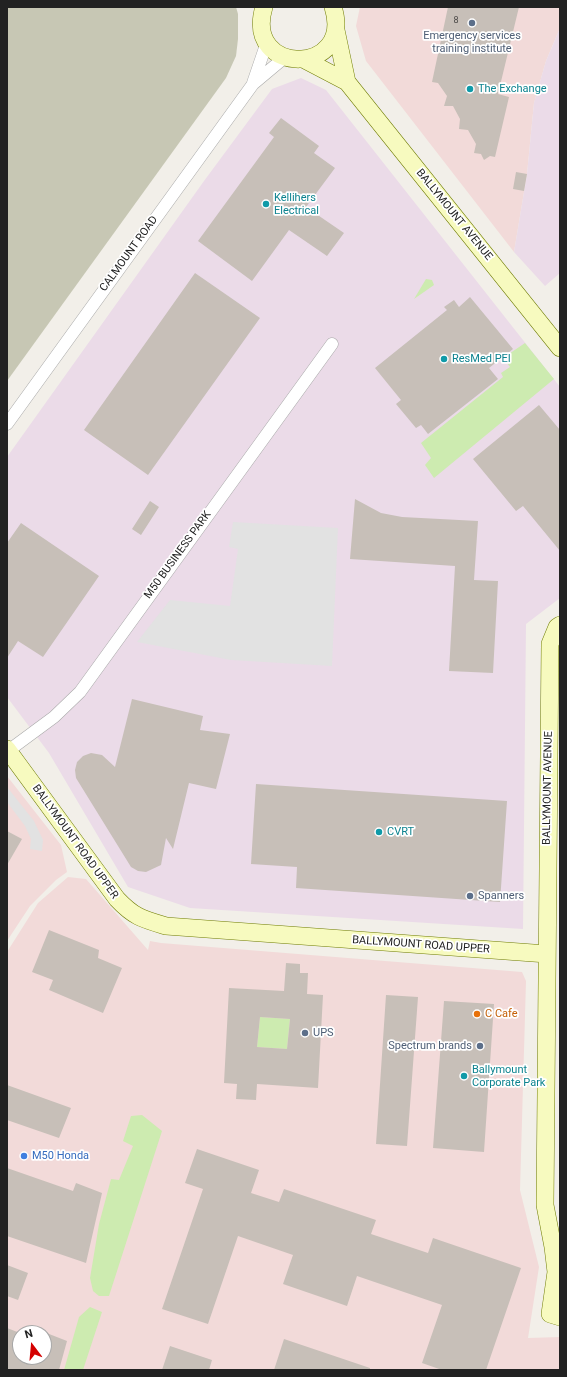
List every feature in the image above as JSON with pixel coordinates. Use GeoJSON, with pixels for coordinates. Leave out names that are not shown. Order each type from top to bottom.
{"type":"FeatureCollection","features":[{"type":"Feature","properties":{"kind":"street","name":"BALLYMOUNT AVENUE"},"geometry":{"type":"LineString","coordinates":[[334,7],[337,19],[336,30],[347,82]]}},
{"type":"Feature","properties":{"kind":"street"},"geometry":{"type":"LineString","coordinates":[[261,11],[262,31],[267,42],[274,52],[284,58],[305,60],[316,56],[325,50],[332,41],[336,30]]}},
{"type":"Feature","properties":{"kind":"street","name":"CALMOUNT ROAD"},"geometry":{"type":"LineString","coordinates":[[252,84],[267,42]]}},
{"type":"Feature","properties":{"kind":"street","name":"CALMOUNT ROAD"},"geometry":{"type":"LineString","coordinates":[[7,424],[252,84],[284,58]]}},
{"type":"Feature","properties":{"kind":"street","name":"BALLYMOUNT AVENUE"},"geometry":{"type":"LineString","coordinates":[[305,60],[347,82],[560,348]]}},
{"type":"Feature","properties":{"kind":"street","name":"M50 BUSINESS PARK"},"geometry":{"type":"LineString","coordinates":[[8,750],[54,716],[80,692],[332,344]]}},
{"type":"Feature","properties":{"kind":"street","name":"BALLYMOUNT AVENUE"},"geometry":{"type":"LineString","coordinates":[[547,954],[550,644],[557,627],[560,625]]}},
{"type":"Feature","properties":{"kind":"street","name":"BALLYMOUNT ROAD UPPER"},"geometry":{"type":"LineString","coordinates":[[8,750],[117,899],[131,914],[146,920],[166,926],[547,954]]}},
{"type":"Feature","properties":{"kind":"street"},"geometry":{"type":"LineString","coordinates":[[547,954],[545,1205],[554,1246],[556,1272],[550,1314],[560,1317]]}},
{"type":"Feature","properties":{"kind":"shaded area"},"geometry":{"type":"Polygon","coordinates":[[[7,7],[236,7],[238,14],[238,39],[236,56],[226,78],[7,381],[7,7]]]}},
{"type":"Feature","properties":{"kind":"shaded area"},"geometry":{"type":"Polygon","coordinates":[[[360,7],[560,7],[560,28],[546,61],[534,103],[527,174],[514,252],[366,61],[356,26],[360,7]]]}},
{"type":"Feature","properties":{"kind":"shaded area"},"geometry":{"type":"Polygon","coordinates":[[[560,28],[560,273],[545,286],[514,252],[527,174],[534,103],[546,61],[560,28]]]}},
{"type":"Feature","properties":{"kind":"shaded area"},"geometry":{"type":"Polygon","coordinates":[[[301,78],[326,90],[560,387],[560,598],[526,624],[523,929],[190,908],[128,887],[49,753],[7,697],[7,457],[204,181],[272,89],[301,78]]]}},
{"type":"Feature","properties":{"kind":"shaded area"},"geometry":{"type":"Polygon","coordinates":[[[233,522],[338,528],[332,666],[231,660],[137,642],[170,600],[230,606],[238,549],[229,547],[233,522]]]}},
{"type":"Feature","properties":{"kind":"shaded area"},"geometry":{"type":"Polygon","coordinates":[[[7,776],[61,845],[67,872],[56,880],[30,906],[7,941],[7,776]]]}},
{"type":"Feature","properties":{"kind":"shaded area"},"geometry":{"type":"Polygon","coordinates":[[[7,787],[34,821],[43,840],[42,851],[30,849],[31,839],[25,826],[7,802],[7,787]]]}},
{"type":"Feature","properties":{"kind":"shaded area"},"geometry":{"type":"Polygon","coordinates":[[[68,877],[86,879],[148,950],[150,941],[522,972],[526,981],[520,1190],[539,1267],[528,1338],[560,1337],[560,1370],[7,1370],[7,952],[38,903],[68,877]]]}},
{"type":"Feature","properties":{"kind":"green space"},"geometry":{"type":"Polygon","coordinates":[[[426,279],[432,280],[434,285],[414,299],[426,279]]]}},
{"type":"Feature","properties":{"kind":"green space"},"geometry":{"type":"Polygon","coordinates":[[[525,343],[554,379],[434,478],[425,465],[431,458],[421,443],[503,377],[501,373],[510,367],[503,358],[525,343]]]}},
{"type":"Feature","properties":{"kind":"green space"},"geometry":{"type":"Polygon","coordinates":[[[260,1017],[290,1019],[287,1049],[257,1047],[260,1017]]]}},
{"type":"Feature","properties":{"kind":"green space"},"geometry":{"type":"Polygon","coordinates":[[[142,1115],[162,1131],[109,1296],[99,1296],[93,1291],[90,1278],[99,1224],[111,1179],[119,1180],[133,1146],[123,1141],[131,1116],[142,1115]]]}},
{"type":"Feature","properties":{"kind":"green space"},"geometry":{"type":"Polygon","coordinates":[[[90,1307],[102,1312],[83,1370],[64,1370],[79,1317],[90,1307]]]}},
{"type":"Feature","properties":{"kind":"building","name":"The Exchange"},"geometry":{"type":"Polygon","coordinates":[[[448,7],[519,7],[498,94],[509,97],[495,157],[490,156],[484,160],[481,154],[474,153],[476,144],[468,130],[459,129],[460,119],[453,106],[444,106],[447,96],[438,83],[432,82],[448,7]]]}},
{"type":"Feature","properties":{"kind":"building","name":"Kellihers Electrical"},"geometry":{"type":"Polygon","coordinates":[[[281,118],[319,146],[314,153],[335,168],[306,207],[344,233],[327,256],[289,230],[252,281],[198,241],[274,137],[269,133],[281,118]]]}},
{"type":"Feature","properties":{"kind":"building"},"geometry":{"type":"Polygon","coordinates":[[[516,172],[527,174],[524,191],[513,189],[516,172]]]}},
{"type":"Feature","properties":{"kind":"building"},"geometry":{"type":"Polygon","coordinates":[[[195,273],[260,318],[148,475],[84,430],[195,273]]]}},
{"type":"Feature","properties":{"kind":"building","name":"ResMed PEI"},"geometry":{"type":"Polygon","coordinates":[[[470,297],[513,349],[489,368],[498,379],[428,434],[421,425],[416,428],[396,404],[401,400],[375,368],[447,310],[444,307],[454,300],[459,307],[470,297]]]}},
{"type":"Feature","properties":{"kind":"building"},"geometry":{"type":"Polygon","coordinates":[[[539,405],[560,430],[560,551],[523,506],[516,511],[473,459],[539,405]]]}},
{"type":"Feature","properties":{"kind":"building"},"geometry":{"type":"Polygon","coordinates":[[[355,499],[381,513],[402,517],[478,521],[474,580],[498,581],[493,673],[449,671],[455,566],[350,559],[355,499]]]}},
{"type":"Feature","properties":{"kind":"building"},"geometry":{"type":"Polygon","coordinates":[[[150,501],[159,507],[141,535],[132,529],[150,501]]]}},
{"type":"Feature","properties":{"kind":"building"},"geometry":{"type":"Polygon","coordinates":[[[21,523],[99,576],[43,657],[18,641],[7,658],[7,543],[21,523]]]}},
{"type":"Feature","properties":{"kind":"building"},"geometry":{"type":"Polygon","coordinates":[[[132,699],[203,716],[200,730],[230,734],[216,789],[189,783],[173,849],[166,838],[161,865],[146,872],[138,871],[131,867],[76,778],[75,770],[77,762],[83,756],[91,753],[102,755],[115,767],[132,699]]]}},
{"type":"Feature","properties":{"kind":"building","name":"CVRT"},"geometry":{"type":"Polygon","coordinates":[[[256,784],[507,801],[500,902],[296,888],[297,867],[251,864],[256,784]]]}},
{"type":"Feature","properties":{"kind":"building"},"geometry":{"type":"Polygon","coordinates":[[[7,831],[22,839],[7,865],[7,831]]]}},
{"type":"Feature","properties":{"kind":"building"},"geometry":{"type":"Polygon","coordinates":[[[49,930],[99,950],[98,958],[122,968],[103,1013],[49,990],[53,980],[32,972],[49,930]]]}},
{"type":"Feature","properties":{"kind":"building","name":"UPS"},"geometry":{"type":"Polygon","coordinates":[[[286,963],[300,964],[300,973],[308,973],[307,994],[323,995],[318,1088],[257,1084],[256,1100],[236,1099],[237,1084],[224,1083],[229,988],[284,991],[286,963]],[[260,1017],[257,1047],[287,1049],[290,1019],[260,1017]]]}},
{"type":"Feature","properties":{"kind":"building"},"geometry":{"type":"Polygon","coordinates":[[[386,995],[418,997],[407,1146],[376,1144],[386,995]]]}},
{"type":"Feature","properties":{"kind":"building","name":"Ballymount Corporate Park"},"geometry":{"type":"Polygon","coordinates":[[[444,1001],[494,1004],[484,1152],[433,1148],[444,1001]]]}},
{"type":"Feature","properties":{"kind":"building"},"geometry":{"type":"Polygon","coordinates":[[[7,1085],[71,1108],[59,1138],[7,1120],[7,1085]]]}},
{"type":"Feature","properties":{"kind":"building"},"geometry":{"type":"Polygon","coordinates":[[[197,1149],[259,1170],[251,1193],[279,1202],[284,1189],[376,1220],[371,1234],[428,1253],[433,1238],[521,1268],[486,1370],[442,1370],[422,1363],[442,1305],[357,1276],[347,1306],[283,1284],[293,1255],[238,1236],[208,1324],[162,1309],[203,1189],[185,1183],[197,1149]]]}},
{"type":"Feature","properties":{"kind":"building"},"geometry":{"type":"Polygon","coordinates":[[[7,1168],[73,1191],[76,1183],[102,1193],[86,1263],[7,1236],[7,1168]]]}},
{"type":"Feature","properties":{"kind":"building"},"geometry":{"type":"Polygon","coordinates":[[[7,1265],[28,1273],[18,1300],[7,1296],[7,1265]]]}},
{"type":"Feature","properties":{"kind":"building"},"geometry":{"type":"Polygon","coordinates":[[[7,1328],[12,1330],[12,1365],[52,1365],[52,1335],[67,1341],[59,1370],[7,1370],[7,1328]]]}},
{"type":"Feature","properties":{"kind":"building"},"geometry":{"type":"Polygon","coordinates":[[[284,1339],[370,1368],[370,1370],[274,1370],[284,1339]]]}},
{"type":"Feature","properties":{"kind":"building"},"geometry":{"type":"Polygon","coordinates":[[[170,1346],[212,1360],[209,1370],[162,1370],[170,1346]]]}},
{"type":"Feature","properties":{"kind":"place","name":"Emergency services training institute"},"geometry":{"type":"Point","coordinates":[472,23]}},
{"type":"Feature","properties":{"kind":"place","name":"The Exchange"},"geometry":{"type":"Point","coordinates":[470,89]}},
{"type":"Feature","properties":{"kind":"place","name":"Kellihers Electrical"},"geometry":{"type":"Point","coordinates":[266,204]}},
{"type":"Feature","properties":{"kind":"place","name":"ResMed PEI"},"geometry":{"type":"Point","coordinates":[444,359]}},
{"type":"Feature","properties":{"kind":"place","name":"CVRT"},"geometry":{"type":"Point","coordinates":[379,832]}},
{"type":"Feature","properties":{"kind":"place","name":"Spanners"},"geometry":{"type":"Point","coordinates":[470,896]}},
{"type":"Feature","properties":{"kind":"place","name":"C Cafe"},"geometry":{"type":"Point","coordinates":[477,1014]}},
{"type":"Feature","properties":{"kind":"place","name":"UPS"},"geometry":{"type":"Point","coordinates":[305,1033]}},
{"type":"Feature","properties":{"kind":"place","name":"Spectrum brands"},"geometry":{"type":"Point","coordinates":[480,1046]}},
{"type":"Feature","properties":{"kind":"place","name":"Ballymount Corporate Park"},"geometry":{"type":"Point","coordinates":[464,1076]}},
{"type":"Feature","properties":{"kind":"place","name":"M50 Honda"},"geometry":{"type":"Point","coordinates":[24,1156]}}]}
